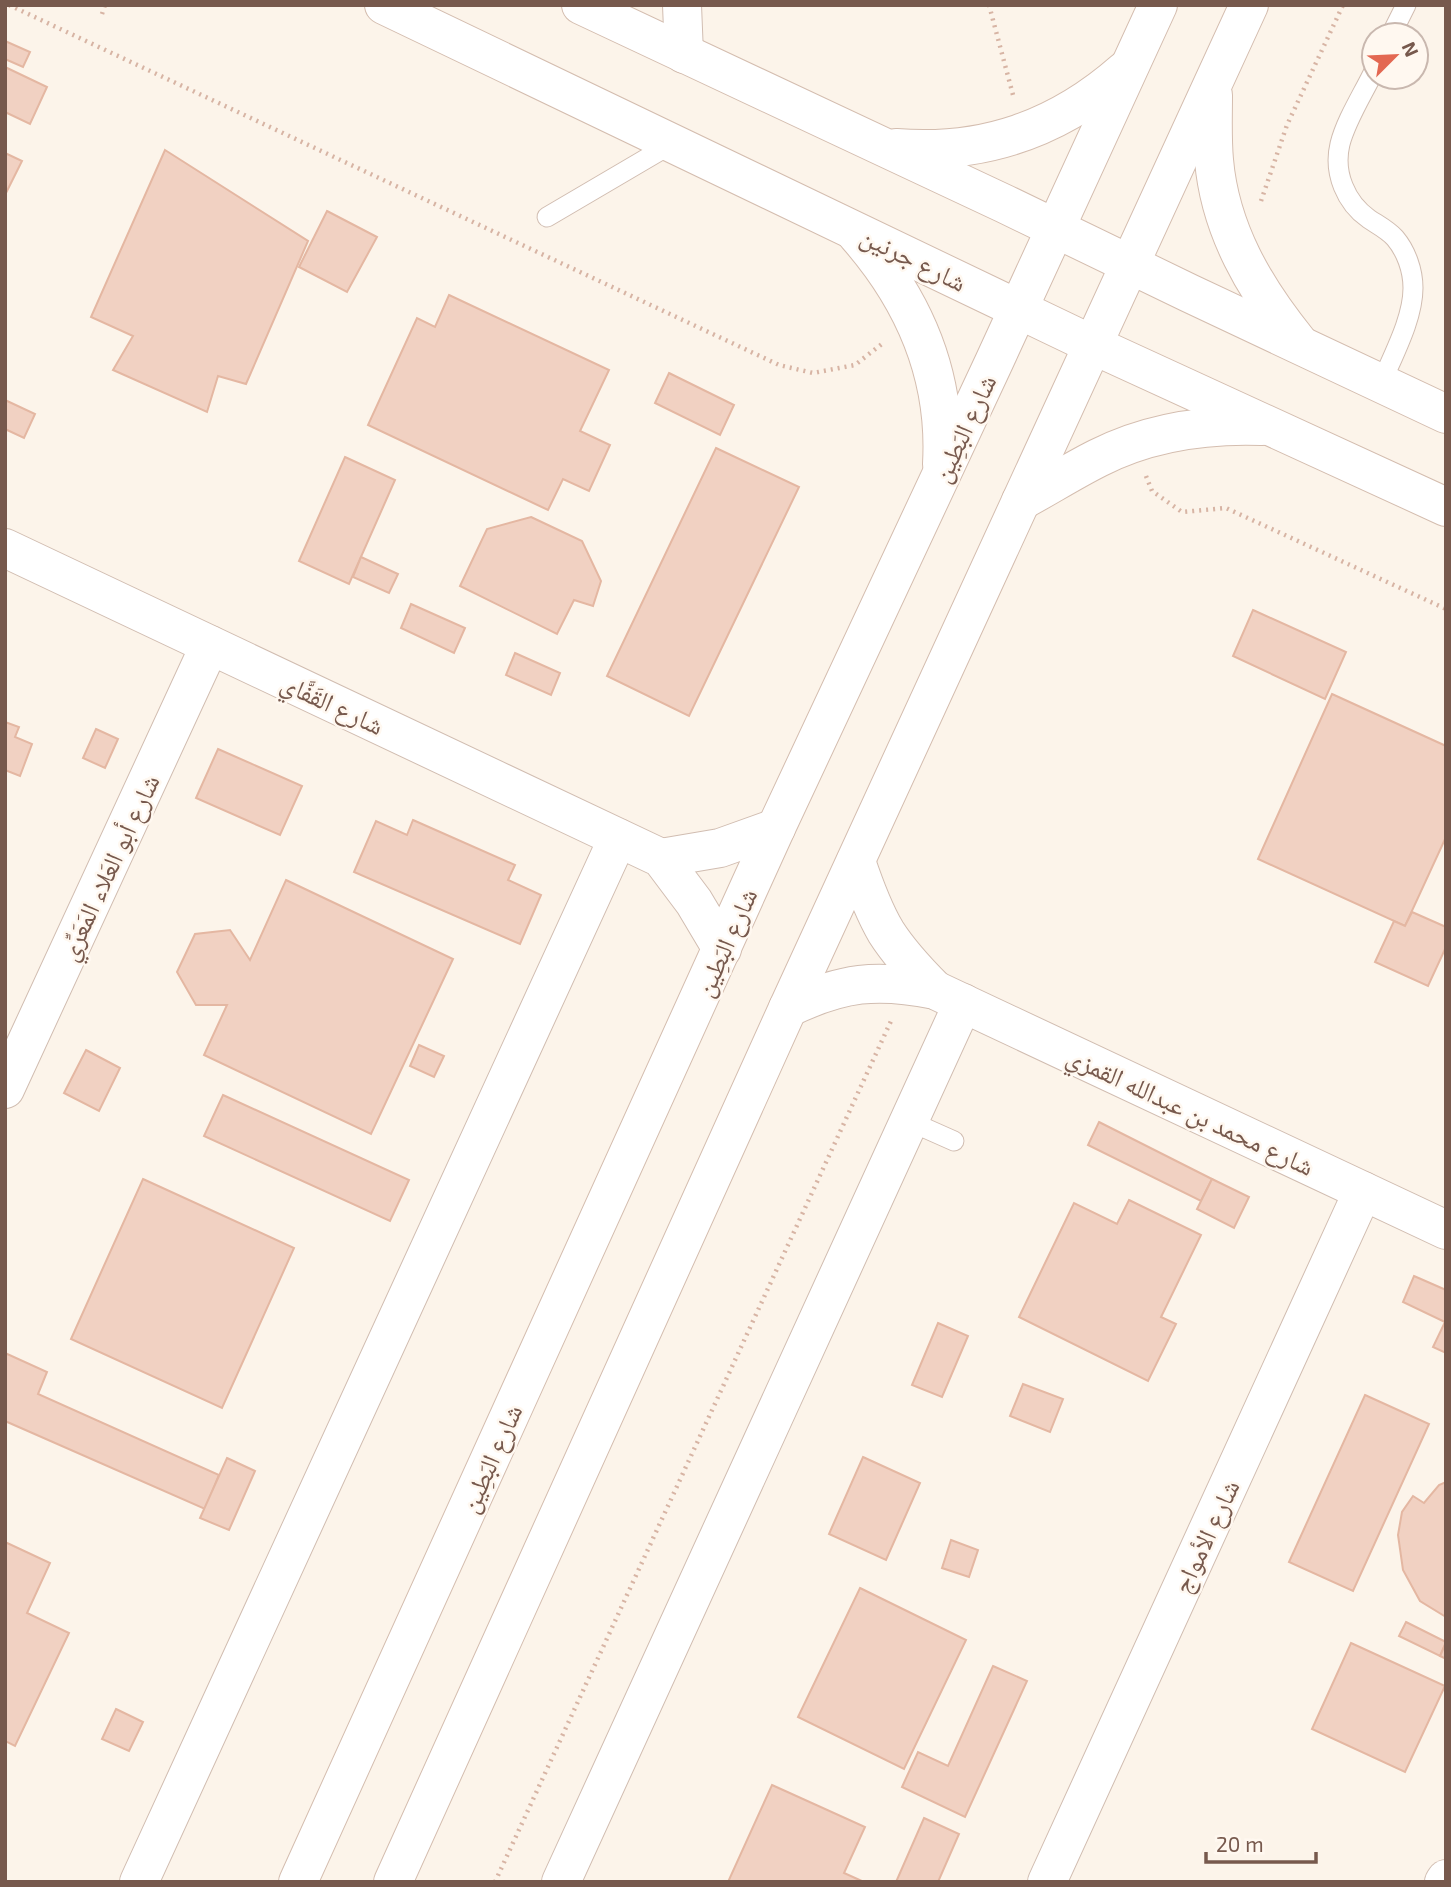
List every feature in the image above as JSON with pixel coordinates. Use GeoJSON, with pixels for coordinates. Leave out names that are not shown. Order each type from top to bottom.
{"type":"FeatureCollection","features":[{"type":"Feature","properties":{"kind":"main road","name":"شارع جرنين"},"geometry":{"type":"LineString","coordinates":[[384,5],[1093,345],[1446,508]]}},
{"type":"Feature","properties":{"kind":"main road"},"geometry":{"type":"LineString","coordinates":[[580,5],[1446,414]]}},
{"type":"Feature","properties":{"kind":"main road"},"geometry":{"type":"LineString","coordinates":[[682,5],[684,54]]}},
{"type":"Feature","properties":{"kind":"main road","name":"شارع البَطِين"},"geometry":{"type":"LineString","coordinates":[[298,1882],[776,828],[1158,5]]}},
{"type":"Feature","properties":{"kind":"main road"},"geometry":{"type":"LineString","coordinates":[[393,1882],[788,1008],[1250,5]]}},
{"type":"Feature","properties":{"kind":"main road"},"geometry":{"type":"LineString","coordinates":[[882,147],[953,148],[989,143],[1023,133],[1080,105],[1131,65]]}},
{"type":"Feature","properties":{"kind":"main road"},"geometry":{"type":"LineString","coordinates":[[1213,85],[1214,161],[1232,234],[1250,274],[1274,311],[1302,346]]}},
{"type":"Feature","properties":{"kind":"main road"},"geometry":{"type":"LineString","coordinates":[[851,228],[893,280],[922,338],[940,406],[943,441],[941,475]]}},
{"type":"Feature","properties":{"kind":"main road"},"geometry":{"type":"LineString","coordinates":[[1021,500],[1098,458],[1136,442],[1181,430],[1226,425],[1272,426]]}},
{"type":"Feature","properties":{"kind":"main road","name":"شارع القَفَّاي"},"geometry":{"type":"LineString","coordinates":[[5,548],[661,858],[694,902],[722,949]]}},
{"type":"Feature","properties":{"kind":"main road","name":"شارع أبو العَلاء المَعَرِّي"},"geometry":{"type":"LineString","coordinates":[[5,1088],[210,645]]}},
{"type":"Feature","properties":{"kind":"main road"},"geometry":{"type":"LineString","coordinates":[[661,858],[720,848],[776,828]]}},
{"type":"Feature","properties":{"kind":"main road"},"geometry":{"type":"LineString","coordinates":[[139,1882],[618,838]]}},
{"type":"Feature","properties":{"kind":"main road","name":"شارع محمد بن عبدالله القمزي"},"geometry":{"type":"LineString","coordinates":[[856,861],[869,897],[886,931],[908,963],[935,993]]}},
{"type":"Feature","properties":{"kind":"main road","name":"شارع محمد بن عبدالله القمزي"},"geometry":{"type":"LineString","coordinates":[[788,1008],[816,995],[846,986],[877,983],[935,993],[1446,1230]]}},
{"type":"Feature","properties":{"kind":"main road"},"geometry":{"type":"LineString","coordinates":[[561,1882],[909,1121],[935,993]]}},
{"type":"Feature","properties":{"kind":"main road","name":"شارع الأمواج"},"geometry":{"type":"LineString","coordinates":[[1046,1882],[1363,1191]]}},
{"type":"Feature","properties":{"kind":"lane"},"geometry":{"type":"LineString","coordinates":[[1398,21],[1406,5]]}},
{"type":"Feature","properties":{"kind":"lane"},"geometry":{"type":"LineString","coordinates":[[1365,91],[1340,144],[1340,177],[1355,207],[1384,228],[1405,252],[1413,285],[1407,318],[1381,384]]}},
{"type":"Feature","properties":{"kind":"lane"},"geometry":{"type":"LineString","coordinates":[[547,217],[673,143]]}},
{"type":"Feature","properties":{"kind":"lane"},"geometry":{"type":"LineString","coordinates":[[909,1121],[954,1141]]}},
{"type":"Feature","properties":{"kind":"path"},"geometry":{"type":"LineString","coordinates":[[9,5],[779,365],[813,373],[855,365],[887,340]]}},
{"type":"Feature","properties":{"kind":"path"},"geometry":{"type":"LineString","coordinates":[[102,14],[105,5]]}},
{"type":"Feature","properties":{"kind":"path"},"geometry":{"type":"LineString","coordinates":[[989,5],[1023,133]]}},
{"type":"Feature","properties":{"kind":"path"},"geometry":{"type":"LineString","coordinates":[[1232,234],[1253,216],[1265,195],[1287,125],[1343,5]]}},
{"type":"Feature","properties":{"kind":"path"},"geometry":{"type":"LineString","coordinates":[[1143,469],[1152,491],[1181,512],[1226,508],[1446,609]]}},
{"type":"Feature","properties":{"kind":"path"},"geometry":{"type":"LineString","coordinates":[[495,1882],[935,993]]}},
{"type":"Feature","properties":{"kind":"building"},"geometry":{"type":"Polygon","coordinates":[[[5,41],[30,52],[23,67],[5,59],[5,41]]]}},
{"type":"Feature","properties":{"kind":"building"},"geometry":{"type":"Polygon","coordinates":[[[5,67],[47,87],[30,124],[5,112],[5,67]]]}},
{"type":"Feature","properties":{"kind":"building"},"geometry":{"type":"Polygon","coordinates":[[[165,150],[308,241],[246,384],[218,376],[207,412],[113,370],[133,336],[91,317],[165,150]]]}},
{"type":"Feature","properties":{"kind":"building"},"geometry":{"type":"Polygon","coordinates":[[[5,153],[22,161],[5,195],[5,153]]]}},
{"type":"Feature","properties":{"kind":"building"},"geometry":{"type":"Polygon","coordinates":[[[327,211],[377,237],[347,292],[299,267],[327,211]]]}},
{"type":"Feature","properties":{"kind":"building"},"geometry":{"type":"Polygon","coordinates":[[[449,295],[609,370],[580,431],[610,445],[589,491],[563,479],[548,510],[368,425],[417,318],[435,327],[449,295]]]}},
{"type":"Feature","properties":{"kind":"building"},"geometry":{"type":"Polygon","coordinates":[[[669,373],[734,405],[720,435],[655,403],[669,373]]]}},
{"type":"Feature","properties":{"kind":"building"},"geometry":{"type":"Polygon","coordinates":[[[5,400],[35,414],[24,438],[5,429],[5,400]]]}},
{"type":"Feature","properties":{"kind":"building"},"geometry":{"type":"Polygon","coordinates":[[[716,448],[799,487],[689,716],[607,676],[716,448]]]}},
{"type":"Feature","properties":{"kind":"building"},"geometry":{"type":"Polygon","coordinates":[[[345,457],[395,480],[349,584],[299,561],[345,457]]]}},
{"type":"Feature","properties":{"kind":"building"},"geometry":{"type":"Polygon","coordinates":[[[531,517],[582,541],[601,581],[593,606],[574,600],[557,634],[460,586],[487,529],[531,517]]]}},
{"type":"Feature","properties":{"kind":"building"},"geometry":{"type":"Polygon","coordinates":[[[361,557],[398,574],[389,593],[353,577],[361,557]]]}},
{"type":"Feature","properties":{"kind":"building"},"geometry":{"type":"Polygon","coordinates":[[[411,604],[465,628],[454,653],[401,628],[411,604]]]}},
{"type":"Feature","properties":{"kind":"building"},"geometry":{"type":"Polygon","coordinates":[[[1253,610],[1346,652],[1325,699],[1233,656],[1253,610]]]}},
{"type":"Feature","properties":{"kind":"building"},"geometry":{"type":"Polygon","coordinates":[[[515,653],[560,673],[551,695],[506,675],[515,653]]]}},
{"type":"Feature","properties":{"kind":"building"},"geometry":{"type":"Polygon","coordinates":[[[1332,694],[1446,746],[1446,837],[1405,926],[1258,859],[1332,694]]]}},
{"type":"Feature","properties":{"kind":"building"},"geometry":{"type":"Polygon","coordinates":[[[5,722],[19,727],[15,737],[32,744],[20,776],[5,770],[5,722]]]}},
{"type":"Feature","properties":{"kind":"building"},"geometry":{"type":"Polygon","coordinates":[[[96,729],[118,739],[105,768],[83,758],[96,729]]]}},
{"type":"Feature","properties":{"kind":"building"},"geometry":{"type":"Polygon","coordinates":[[[218,749],[302,786],[280,835],[196,798],[218,749]]]}},
{"type":"Feature","properties":{"kind":"building"},"geometry":{"type":"Polygon","coordinates":[[[413,820],[515,865],[508,880],[541,895],[520,944],[354,872],[376,821],[407,835],[413,820]]]}},
{"type":"Feature","properties":{"kind":"building"},"geometry":{"type":"Polygon","coordinates":[[[286,880],[453,959],[371,1134],[204,1055],[227,1005],[196,1005],[177,972],[195,934],[230,930],[250,960],[286,880]]]}},
{"type":"Feature","properties":{"kind":"building"},"geometry":{"type":"Polygon","coordinates":[[[1412,912],[1446,927],[1446,947],[1428,986],[1375,962],[1394,921],[1405,926],[1412,912]]]}},
{"type":"Feature","properties":{"kind":"building"},"geometry":{"type":"Polygon","coordinates":[[[419,1045],[444,1056],[434,1077],[410,1066],[419,1045]]]}},
{"type":"Feature","properties":{"kind":"building"},"geometry":{"type":"Polygon","coordinates":[[[86,1050],[120,1068],[99,1111],[64,1093],[86,1050]]]}},
{"type":"Feature","properties":{"kind":"building"},"geometry":{"type":"Polygon","coordinates":[[[223,1095],[409,1180],[390,1221],[204,1136],[223,1095]]]}},
{"type":"Feature","properties":{"kind":"building"},"geometry":{"type":"Polygon","coordinates":[[[1099,1122],[1212,1179],[1201,1201],[1088,1145],[1099,1122]]]}},
{"type":"Feature","properties":{"kind":"building"},"geometry":{"type":"Polygon","coordinates":[[[143,1179],[294,1248],[222,1408],[71,1339],[143,1179]]]}},
{"type":"Feature","properties":{"kind":"building"},"geometry":{"type":"Polygon","coordinates":[[[1212,1179],[1249,1197],[1234,1228],[1197,1209],[1212,1179]]]}},
{"type":"Feature","properties":{"kind":"building"},"geometry":{"type":"Polygon","coordinates":[[[1129,1200],[1201,1235],[1161,1317],[1176,1324],[1148,1381],[1019,1317],[1074,1203],[1117,1224],[1129,1200]]]}},
{"type":"Feature","properties":{"kind":"building"},"geometry":{"type":"Polygon","coordinates":[[[1414,1276],[1446,1290],[1446,1353],[1433,1347],[1445,1322],[1403,1302],[1414,1276]]]}},
{"type":"Feature","properties":{"kind":"building"},"geometry":{"type":"Polygon","coordinates":[[[938,1323],[968,1336],[942,1397],[912,1385],[938,1323]]]}},
{"type":"Feature","properties":{"kind":"building"},"geometry":{"type":"Polygon","coordinates":[[[5,1353],[47,1372],[38,1394],[219,1475],[205,1509],[5,1421],[5,1353]]]}},
{"type":"Feature","properties":{"kind":"building"},"geometry":{"type":"Polygon","coordinates":[[[1023,1384],[1063,1399],[1050,1432],[1010,1416],[1023,1384]]]}},
{"type":"Feature","properties":{"kind":"building"},"geometry":{"type":"Polygon","coordinates":[[[1365,1395],[1429,1424],[1353,1591],[1289,1562],[1365,1395]]]}},
{"type":"Feature","properties":{"kind":"building"},"geometry":{"type":"Polygon","coordinates":[[[863,1457],[920,1483],[886,1560],[829,1534],[863,1457]]]}},
{"type":"Feature","properties":{"kind":"building"},"geometry":{"type":"Polygon","coordinates":[[[227,1458],[255,1471],[229,1530],[200,1518],[227,1458]]]}},
{"type":"Feature","properties":{"kind":"building"},"geometry":{"type":"Polygon","coordinates":[[[1446,1482],[1446,1617],[1420,1601],[1403,1570],[1398,1535],[1402,1512],[1413,1496],[1424,1503],[1439,1485],[1446,1482]]]}},
{"type":"Feature","properties":{"kind":"building"},"geometry":{"type":"Polygon","coordinates":[[[951,1540],[978,1550],[969,1577],[942,1568],[951,1540]]]}},
{"type":"Feature","properties":{"kind":"building"},"geometry":{"type":"Polygon","coordinates":[[[5,1542],[50,1563],[27,1613],[69,1633],[15,1746],[5,1741],[5,1542]]]}},
{"type":"Feature","properties":{"kind":"building"},"geometry":{"type":"Polygon","coordinates":[[[860,1588],[966,1640],[904,1769],[798,1717],[860,1588]]]}},
{"type":"Feature","properties":{"kind":"building"},"geometry":{"type":"Polygon","coordinates":[[[1406,1622],[1446,1642],[1440,1656],[1399,1636],[1406,1622]]]}},
{"type":"Feature","properties":{"kind":"building"},"geometry":{"type":"Polygon","coordinates":[[[1351,1643],[1445,1686],[1405,1772],[1312,1729],[1351,1643]]]}},
{"type":"Feature","properties":{"kind":"building"},"geometry":{"type":"Polygon","coordinates":[[[1446,1643],[1446,1659],[1440,1656],[1446,1643]]]}},
{"type":"Feature","properties":{"kind":"building"},"geometry":{"type":"Polygon","coordinates":[[[993,1666],[1027,1681],[965,1817],[902,1787],[918,1752],[948,1766],[993,1666]]]}},
{"type":"Feature","properties":{"kind":"building"},"geometry":{"type":"Polygon","coordinates":[[[116,1709],[143,1722],[129,1751],[102,1739],[116,1709]]]}},
{"type":"Feature","properties":{"kind":"building"},"geometry":{"type":"Polygon","coordinates":[[[772,1785],[865,1827],[844,1873],[864,1882],[728,1882],[772,1785]]]}},
{"type":"Feature","properties":{"kind":"building"},"geometry":{"type":"Polygon","coordinates":[[[924,1818],[959,1834],[938,1882],[896,1882],[924,1818]]]}}]}
